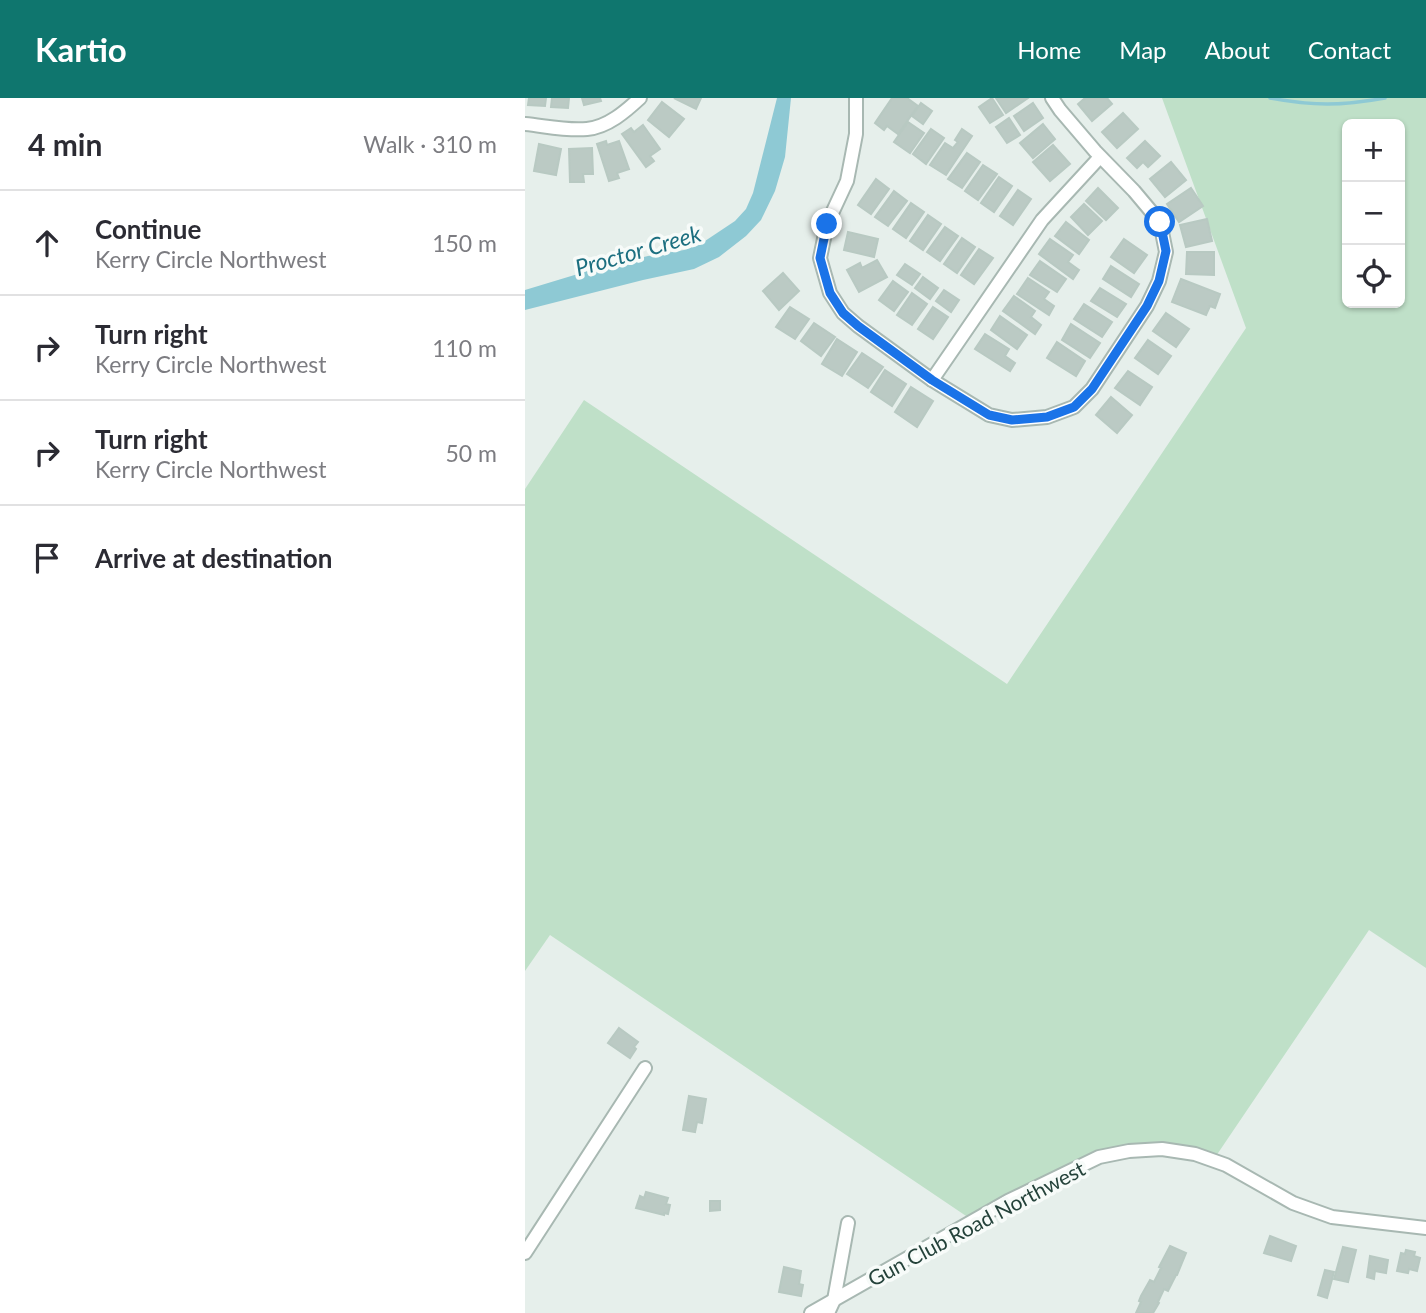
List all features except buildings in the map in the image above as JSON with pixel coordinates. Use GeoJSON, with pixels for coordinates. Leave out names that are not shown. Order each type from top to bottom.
{"type":"FeatureCollection","features":[{"type":"Feature","properties":{"kind":"street"},"geometry":{"type":"LineString","coordinates":[[525,124],[588,129],[607,123],[641,98]]}},
{"type":"Feature","properties":{"kind":"street"},"geometry":{"type":"LineString","coordinates":[[856,98],[856,134],[848,181],[827,224],[820,258],[830,293],[843,313],[858,326],[932,380],[989,415],[1012,420],[1047,417],[1074,407],[1092,389],[1147,306],[1159,281],[1166,251],[1160,222],[1100,157],[1052,98]]}},
{"type":"Feature","properties":{"kind":"street"},"geometry":{"type":"LineString","coordinates":[[932,380],[1042,220],[1100,157]]}},
{"type":"Feature","properties":{"kind":"street"},"geometry":{"type":"LineString","coordinates":[[525,1253],[645,1068]]}},
{"type":"Feature","properties":{"kind":"street","name":"Gun Club Road Northwest"},"geometry":{"type":"LineString","coordinates":[[811,1313],[1008,1201],[1099,1157],[1129,1151],[1162,1149],[1195,1154],[1226,1165],[1293,1203],[1332,1217],[1426,1228]]}},
{"type":"Feature","properties":{"kind":"street"},"geometry":{"type":"LineString","coordinates":[[828,1313],[834,1300],[848,1223]]}},
{"type":"Feature","properties":{"kind":"green space"},"geometry":{"type":"Polygon","coordinates":[[[1162,98],[1426,98],[1426,968],[1369,930],[1214,1159],[1125,1152],[975,1222],[550,935],[525,971],[525,489],[584,400],[1007,684],[1246,328],[1162,98]]]}},
{"type":"Feature","properties":{"kind":"water"},"geometry":{"type":"Polygon","coordinates":[[[777,98],[791,98],[785,157],[775,191],[761,220],[746,236],[719,257],[694,269],[525,310],[525,290],[591,270],[684,250],[699,245],[735,221],[746,209],[753,193],[777,98]]]}},
{"type":"Feature","properties":{"kind":"waterway","name":"Proctor Creek"},"geometry":{"type":"LineString","coordinates":[[1270,98],[1327,104],[1385,98]]}},
{"type":"Feature","properties":{"kind":"route"},"geometry":{"type":"LineString","coordinates":[[827,224],[820,258],[830,293],[843,313],[932,380],[989,415],[1012,420],[1030,420],[1074,407],[1092,389],[1147,306],[1159,281],[1166,251],[1160,222]]}}]}
